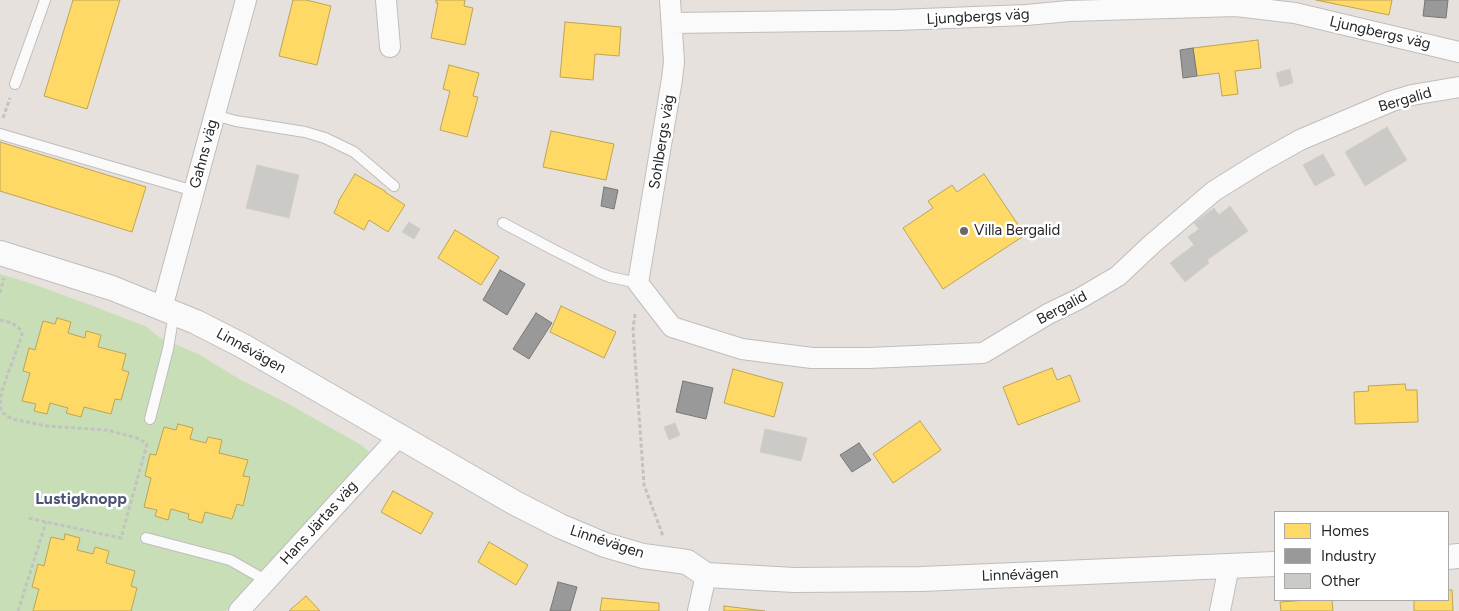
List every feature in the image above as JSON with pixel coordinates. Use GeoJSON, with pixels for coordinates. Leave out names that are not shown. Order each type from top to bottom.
{"type":"FeatureCollection","features":[{"type":"Feature","properties":{"kind":"street","name":"Gahns väg"},"geometry":{"type":"LineString","coordinates":[[168,311],[194,191],[246,0]]}},
{"type":"Feature","properties":{"kind":"street"},"geometry":{"type":"LineString","coordinates":[[386,0],[390,47]]}},
{"type":"Feature","properties":{"kind":"street","name":"Sohlbergs väg"},"geometry":{"type":"LineString","coordinates":[[638,283],[674,62],[670,0]]}},
{"type":"Feature","properties":{"kind":"street","name":"Ljungbergs väg"},"geometry":{"type":"LineString","coordinates":[[672,23],[906,20],[1026,15],[1069,11],[1236,6],[1296,13],[1459,52]]}},
{"type":"Feature","properties":{"kind":"street","name":"Bergalid"},"geometry":{"type":"LineString","coordinates":[[638,283],[672,327],[742,349],[812,358],[869,358],[983,353],[1048,314],[1079,299],[1118,276],[1214,191],[1300,140],[1392,101],[1412,95],[1459,87]]}},
{"type":"Feature","properties":{"kind":"street","name":"Linnévägen"},"geometry":{"type":"LineString","coordinates":[[0,252],[104,286],[196,322],[243,346],[515,503],[560,526],[605,545],[643,556],[687,562],[706,575],[794,580],[921,579],[1274,564]]}},
{"type":"Feature","properties":{"kind":"street","name":"Hans Järtas väg"},"geometry":{"type":"LineString","coordinates":[[239,611],[399,436]]}},
{"type":"Feature","properties":{"kind":"street"},"geometry":{"type":"LineString","coordinates":[[1220,611],[1229,566]]}},
{"type":"Feature","properties":{"kind":"street"},"geometry":{"type":"LineString","coordinates":[[698,611],[706,575]]}},
{"type":"Feature","properties":{"kind":"lane"},"geometry":{"type":"LineString","coordinates":[[15,84],[45,0]]}},
{"type":"Feature","properties":{"kind":"lane"},"geometry":{"type":"LineString","coordinates":[[214,115],[305,132],[325,138],[354,152],[394,186]]}},
{"type":"Feature","properties":{"kind":"lane"},"geometry":{"type":"LineString","coordinates":[[0,134],[194,191]]}},
{"type":"Feature","properties":{"kind":"lane"},"geometry":{"type":"LineString","coordinates":[[503,223],[600,273],[638,283]]}},
{"type":"Feature","properties":{"kind":"lane"},"geometry":{"type":"LineString","coordinates":[[150,419],[166,357],[168,311]]}},
{"type":"Feature","properties":{"kind":"lane"},"geometry":{"type":"LineString","coordinates":[[146,538],[230,560],[267,581]]}},
{"type":"Feature","properties":{"kind":"path"},"geometry":{"type":"LineString","coordinates":[[0,126],[15,84]]}},
{"type":"Feature","properties":{"kind":"path"},"geometry":{"type":"LineString","coordinates":[[638,283],[633,329],[644,485],[666,544]]}},
{"type":"Feature","properties":{"kind":"path"},"geometry":{"type":"LineString","coordinates":[[0,320],[12,323],[21,330],[22,335],[1,393],[0,407],[3,413],[12,419],[47,426],[107,430],[137,438],[147,444],[121,538],[28,518]]}},
{"type":"Feature","properties":{"kind":"path"},"geometry":{"type":"LineString","coordinates":[[18,611],[46,522]]}},
{"type":"Feature","properties":{"kind":"green space"},"geometry":{"type":"Polygon","coordinates":[[[0,274],[30,283],[147,327],[159,337],[200,355],[239,379],[285,402],[363,446],[369,452],[226,611],[0,611],[0,274]]]}},
{"type":"Feature","properties":{"kind":"building: Homes"},"geometry":{"type":"Polygon","coordinates":[[[73,0],[120,0],[87,109],[44,96],[73,0]]]}},
{"type":"Feature","properties":{"kind":"building: Homes"},"geometry":{"type":"Polygon","coordinates":[[[293,0],[306,0],[331,6],[317,65],[279,56],[293,0]]]}},
{"type":"Feature","properties":{"kind":"building: Homes"},"geometry":{"type":"Polygon","coordinates":[[[436,0],[465,0],[464,6],[473,8],[465,45],[431,38],[438,3],[436,3],[436,0]]]}},
{"type":"Feature","properties":{"kind":"building: Homes"},"geometry":{"type":"Polygon","coordinates":[[[1316,0],[1392,0],[1389,15],[1316,0]]]}},
{"type":"Feature","properties":{"kind":"building: Homes"},"geometry":{"type":"Polygon","coordinates":[[[565,22],[621,27],[619,56],[595,54],[593,80],[560,77],[565,22]]]}},
{"type":"Feature","properties":{"kind":"building: Homes"},"geometry":{"type":"Polygon","coordinates":[[[1258,40],[1261,68],[1235,71],[1238,94],[1222,96],[1219,73],[1197,76],[1193,48],[1258,40]]]}},
{"type":"Feature","properties":{"kind":"building: Homes"},"geometry":{"type":"Polygon","coordinates":[[[449,65],[479,73],[473,96],[478,97],[467,137],[440,130],[450,91],[443,89],[449,65]]]}},
{"type":"Feature","properties":{"kind":"building: Homes"},"geometry":{"type":"Polygon","coordinates":[[[551,131],[614,144],[606,180],[543,167],[551,131]]]}},
{"type":"Feature","properties":{"kind":"building: Homes"},"geometry":{"type":"Polygon","coordinates":[[[0,142],[146,187],[132,232],[0,191],[0,142]]]}},
{"type":"Feature","properties":{"kind":"building: Homes"},"geometry":{"type":"Polygon","coordinates":[[[355,174],[405,205],[388,232],[369,220],[364,230],[334,213],[338,202],[355,174]]]}},
{"type":"Feature","properties":{"kind":"building: Homes","name":"Villa Bergalid"},"geometry":{"type":"Polygon","coordinates":[[[984,174],[1025,235],[943,289],[903,228],[933,208],[928,201],[952,185],[957,192],[984,174]]]}},
{"type":"Feature","properties":{"kind":"building: Homes"},"geometry":{"type":"Polygon","coordinates":[[[455,230],[499,257],[481,285],[438,258],[455,230]]]}},
{"type":"Feature","properties":{"kind":"building: Homes"},"geometry":{"type":"Polygon","coordinates":[[[561,306],[616,332],[604,358],[550,332],[561,306]]]}},
{"type":"Feature","properties":{"kind":"building: Homes"},"geometry":{"type":"Polygon","coordinates":[[[57,318],[71,322],[68,333],[85,338],[86,331],[101,335],[98,347],[126,354],[122,370],[129,372],[121,400],[115,399],[111,414],[84,407],[81,417],[66,413],[68,408],[50,403],[47,414],[34,411],[36,404],[22,401],[30,373],[23,371],[29,348],[35,350],[43,321],[55,324],[57,318]]]}},
{"type":"Feature","properties":{"kind":"building: Homes"},"geometry":{"type":"Polygon","coordinates":[[[1052,368],[1057,380],[1070,375],[1080,401],[1018,425],[1003,387],[1052,368]]]}},
{"type":"Feature","properties":{"kind":"building: Homes"},"geometry":{"type":"Polygon","coordinates":[[[733,369],[783,383],[774,417],[724,403],[733,369]]]}},
{"type":"Feature","properties":{"kind":"building: Homes"},"geometry":{"type":"Polygon","coordinates":[[[1405,384],[1406,390],[1417,390],[1418,422],[1355,424],[1354,392],[1369,391],[1368,386],[1405,384]]]}},
{"type":"Feature","properties":{"kind":"building: Homes"},"geometry":{"type":"Polygon","coordinates":[[[920,421],[941,450],[893,483],[873,454],[920,421]]]}},
{"type":"Feature","properties":{"kind":"building: Homes"},"geometry":{"type":"Polygon","coordinates":[[[178,424],[193,428],[190,439],[206,443],[208,437],[222,440],[219,453],[248,460],[243,476],[250,477],[243,506],[237,504],[232,519],[205,512],[202,523],[188,519],[189,514],[171,509],[168,520],[155,516],[157,510],[144,507],[151,478],[145,476],[150,454],[156,455],[164,427],[176,430],[178,424]]]}},
{"type":"Feature","properties":{"kind":"building: Homes"},"geometry":{"type":"Polygon","coordinates":[[[393,491],[433,513],[421,534],[381,512],[393,491]]]}},
{"type":"Feature","properties":{"kind":"building: Homes"},"geometry":{"type":"Polygon","coordinates":[[[65,534],[80,538],[77,550],[93,554],[95,547],[109,551],[106,563],[135,571],[131,586],[137,588],[131,611],[33,611],[39,589],[32,587],[38,564],[44,566],[51,537],[64,540],[65,534]]]}},
{"type":"Feature","properties":{"kind":"building: Homes"},"geometry":{"type":"Polygon","coordinates":[[[489,542],[528,565],[516,585],[478,562],[489,542]]]}},
{"type":"Feature","properties":{"kind":"building: Homes"},"geometry":{"type":"Polygon","coordinates":[[[1449,590],[1452,590],[1453,611],[1414,611],[1414,601],[1449,601],[1449,590]]]}},
{"type":"Feature","properties":{"kind":"building: Homes"},"geometry":{"type":"Polygon","coordinates":[[[306,596],[320,611],[289,611],[306,596]]]}},
{"type":"Feature","properties":{"kind":"building: Homes"},"geometry":{"type":"Polygon","coordinates":[[[602,598],[659,603],[659,611],[600,611],[602,598]]]}},
{"type":"Feature","properties":{"kind":"building: Homes"},"geometry":{"type":"Polygon","coordinates":[[[1332,601],[1333,611],[1281,611],[1280,602],[1332,601]]]}},
{"type":"Feature","properties":{"kind":"building: Homes"},"geometry":{"type":"Polygon","coordinates":[[[724,606],[765,611],[724,611],[724,606]]]}},
{"type":"Feature","properties":{"kind":"building: Industry"},"geometry":{"type":"Polygon","coordinates":[[[1425,0],[1448,0],[1446,18],[1423,16],[1425,0]]]}},
{"type":"Feature","properties":{"kind":"building: Industry"},"geometry":{"type":"Polygon","coordinates":[[[1193,48],[1197,76],[1183,78],[1180,50],[1193,48]]]}},
{"type":"Feature","properties":{"kind":"building: Industry"},"geometry":{"type":"Polygon","coordinates":[[[604,187],[618,190],[614,209],[601,206],[604,187]]]}},
{"type":"Feature","properties":{"kind":"building: Industry"},"geometry":{"type":"Polygon","coordinates":[[[500,270],[525,284],[507,315],[483,300],[500,270]]]}},
{"type":"Feature","properties":{"kind":"building: Industry"},"geometry":{"type":"Polygon","coordinates":[[[536,313],[552,323],[529,359],[513,349],[536,313]]]}},
{"type":"Feature","properties":{"kind":"building: Industry"},"geometry":{"type":"Polygon","coordinates":[[[683,381],[713,388],[706,419],[676,412],[683,381]]]}},
{"type":"Feature","properties":{"kind":"building: Industry"},"geometry":{"type":"Polygon","coordinates":[[[859,443],[871,460],[852,472],[840,455],[859,443]]]}},
{"type":"Feature","properties":{"kind":"building: Industry"},"geometry":{"type":"Polygon","coordinates":[[[558,582],[577,587],[570,611],[550,611],[558,582]]]}},
{"type":"Feature","properties":{"kind":"building: Other"},"geometry":{"type":"Polygon","coordinates":[[[1290,69],[1293,83],[1280,87],[1276,73],[1290,69]]]}},
{"type":"Feature","properties":{"kind":"building: Other"},"geometry":{"type":"Polygon","coordinates":[[[1387,127],[1407,160],[1365,186],[1345,152],[1387,127]]]}},
{"type":"Feature","properties":{"kind":"building: Other"},"geometry":{"type":"Polygon","coordinates":[[[1323,154],[1335,175],[1315,186],[1303,165],[1323,154]]]}},
{"type":"Feature","properties":{"kind":"building: Other"},"geometry":{"type":"Polygon","coordinates":[[[257,165],[299,175],[289,218],[246,208],[257,165]]]}},
{"type":"Feature","properties":{"kind":"building: Other"},"geometry":{"type":"Polygon","coordinates":[[[1230,206],[1248,231],[1207,260],[1209,263],[1185,282],[1170,263],[1194,245],[1188,237],[1199,229],[1194,223],[1214,208],[1219,215],[1230,206]]]}},
{"type":"Feature","properties":{"kind":"building: Other"},"geometry":{"type":"Polygon","coordinates":[[[409,222],[420,229],[414,239],[402,232],[409,222]]]}},
{"type":"Feature","properties":{"kind":"building: Other"},"geometry":{"type":"Polygon","coordinates":[[[675,423],[680,435],[669,440],[664,427],[675,423]]]}},
{"type":"Feature","properties":{"kind":"building: Other"},"geometry":{"type":"Polygon","coordinates":[[[765,429],[807,438],[801,461],[760,452],[765,429]]]}},
{"type":"Feature","properties":{"kind":"place","name":"Villa Bergalid"},"geometry":{"type":"Point","coordinates":[964,231]}},
{"type":"Feature","properties":{"kind":"district","name":"Lustigknopp"},"geometry":{"type":"Point","coordinates":[81,499]}}]}
